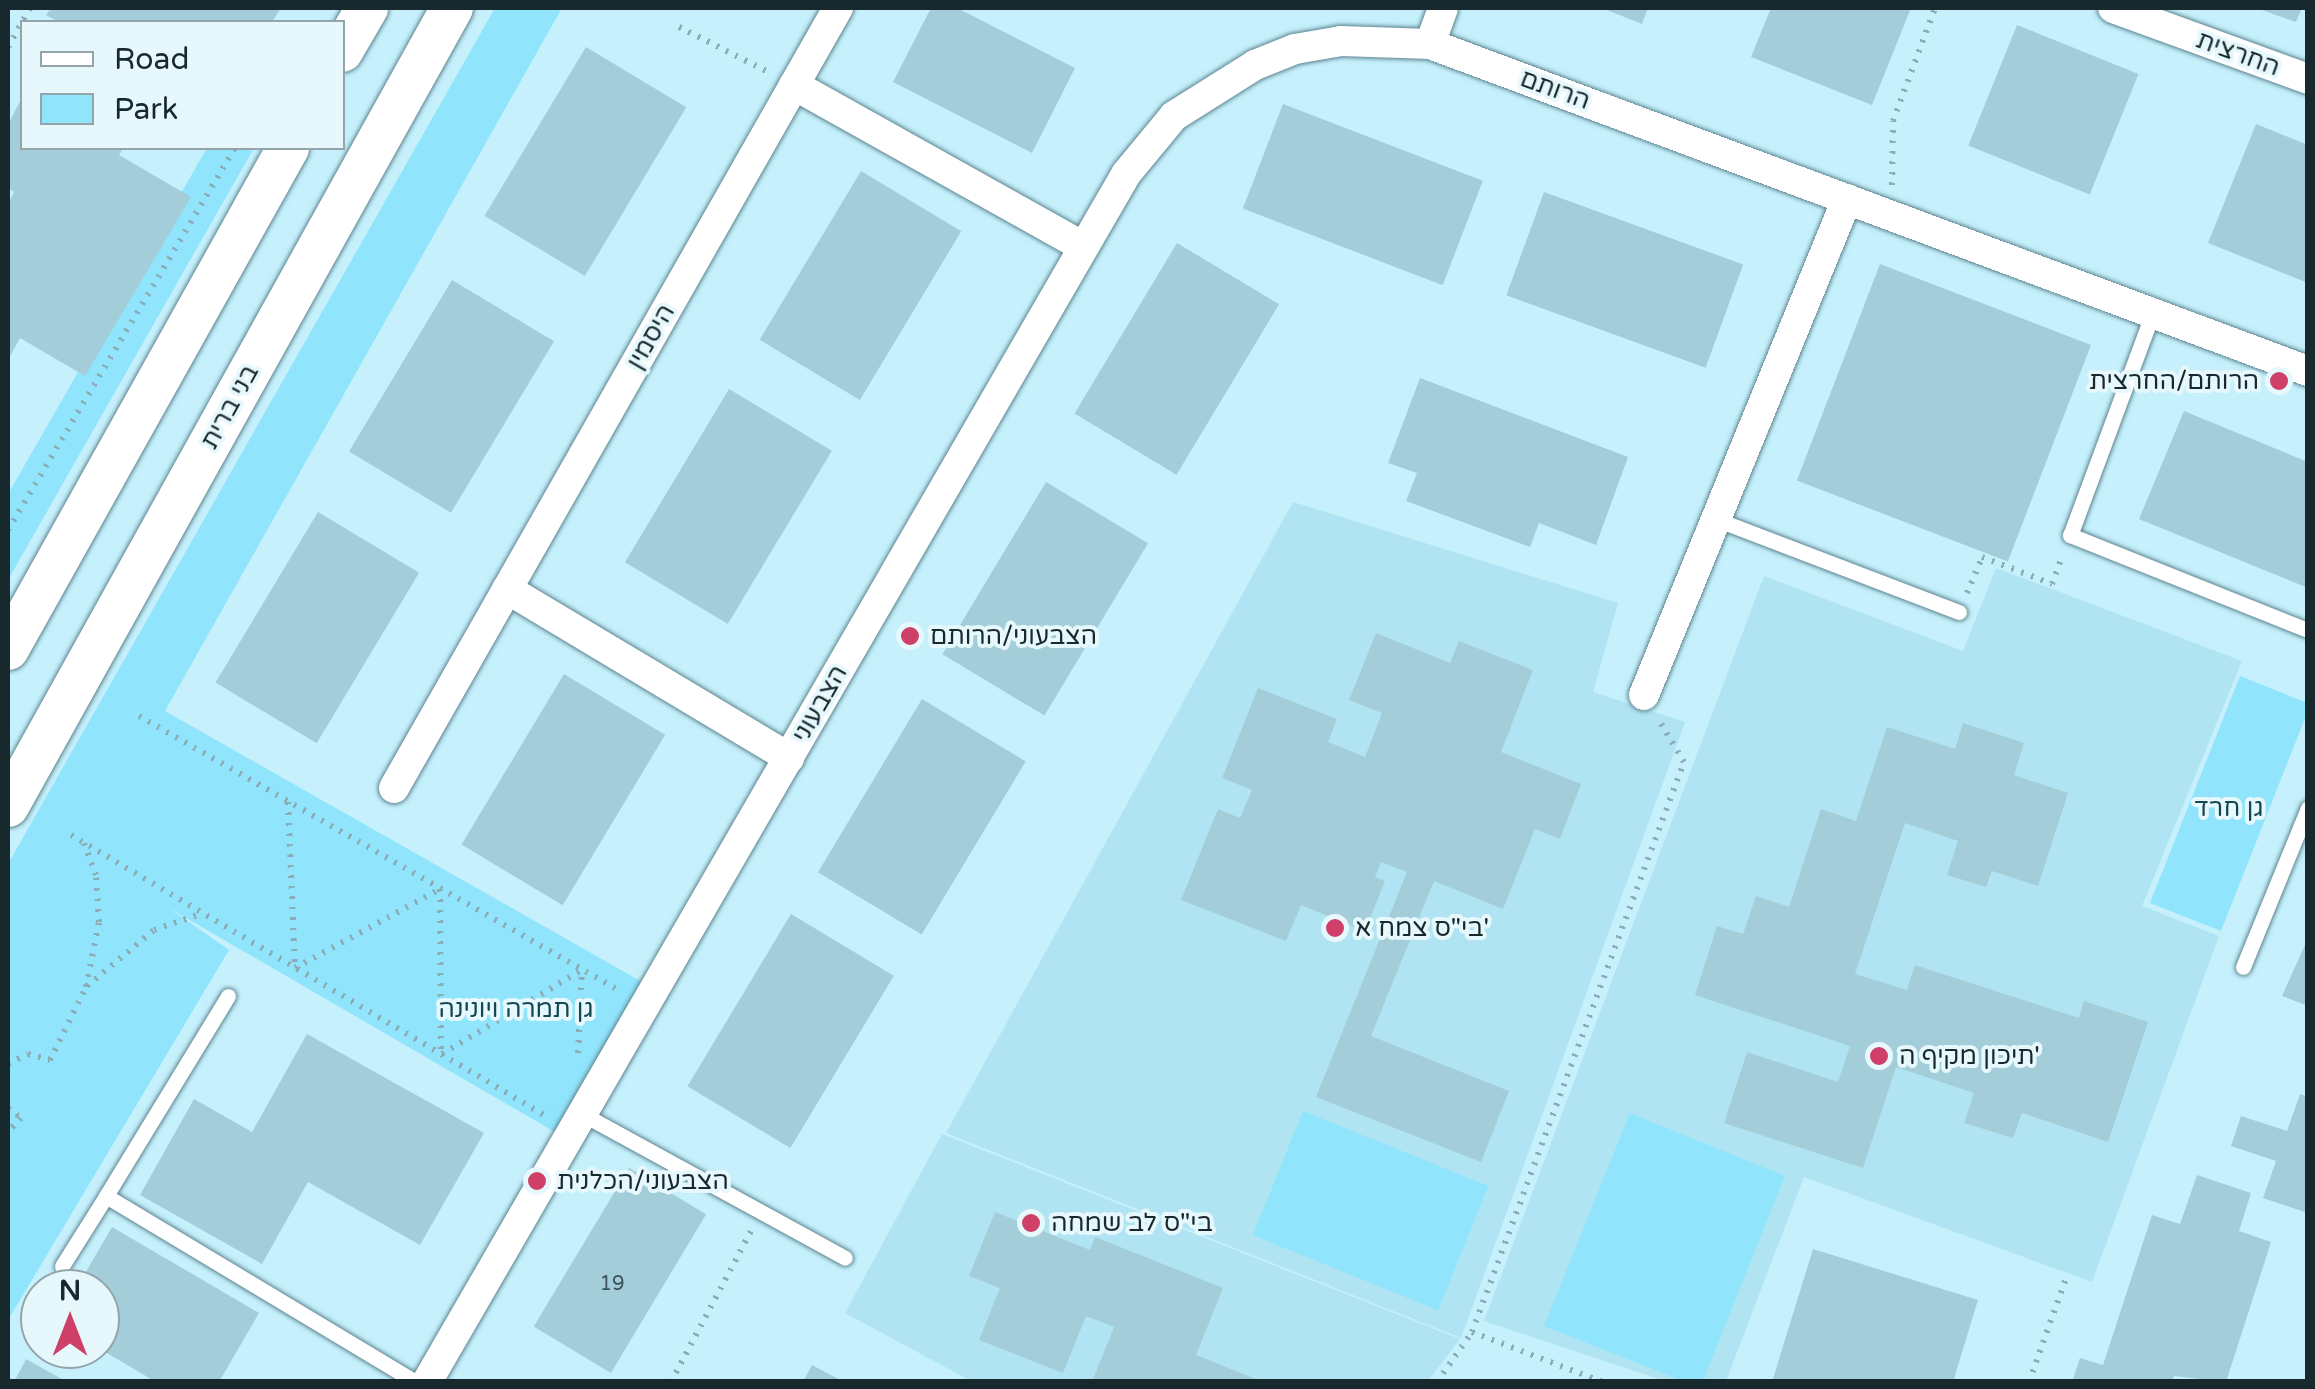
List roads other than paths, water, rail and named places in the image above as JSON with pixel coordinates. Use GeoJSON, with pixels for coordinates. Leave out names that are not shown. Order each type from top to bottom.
{"type":"FeatureCollection","features":[{"type":"Feature","properties":{"kind":"main road"},"geometry":{"type":"LineString","coordinates":[[345,46],[367,8]]}},
{"type":"Feature","properties":{"kind":"main road","name":"בני ברית"},"geometry":{"type":"LineString","coordinates":[[8,806],[452,8]]}},
{"type":"Feature","properties":{"kind":"main road"},"geometry":{"type":"LineString","coordinates":[[8,649],[287,150]]}},
{"type":"Feature","properties":{"kind":"street","name":"היסמין"},"geometry":{"type":"LineString","coordinates":[[394,788],[838,8]]}},
{"type":"Feature","properties":{"kind":"street"},"geometry":{"type":"LineString","coordinates":[[1430,44],[1443,8]]}},
{"type":"Feature","properties":{"kind":"street","name":"החרצית"},"geometry":{"type":"LineString","coordinates":[[2113,8],[2308,79]]}},
{"type":"Feature","properties":{"kind":"street","name":"הרותם"},"geometry":{"type":"LineString","coordinates":[[1255,65],[1295,48],[1342,41],[1430,44],[2308,371]]}},
{"type":"Feature","properties":{"kind":"street","name":"הצבעוני"},"geometry":{"type":"LineString","coordinates":[[426,1382],[581,1125],[1082,246],[1148,142],[1207,91],[1255,65]]}},
{"type":"Feature","properties":{"kind":"street"},"geometry":{"type":"LineString","coordinates":[[794,85],[1082,246]]}},
{"type":"Feature","properties":{"kind":"street"},"geometry":{"type":"LineString","coordinates":[[1644,695],[1846,199]]}},
{"type":"Feature","properties":{"kind":"street"},"geometry":{"type":"LineString","coordinates":[[507,589],[789,758]]}},
{"type":"Feature","properties":{"kind":"lane"},"geometry":{"type":"LineString","coordinates":[[2152,315],[2070,535],[2308,630]]}},
{"type":"Feature","properties":{"kind":"lane"},"geometry":{"type":"LineString","coordinates":[[1718,520],[1959,612]]}},
{"type":"Feature","properties":{"kind":"lane"},"geometry":{"type":"LineString","coordinates":[[2242,968],[2308,808]]}},
{"type":"Feature","properties":{"kind":"lane"},"geometry":{"type":"LineString","coordinates":[[62,1266],[228,996]]}},
{"type":"Feature","properties":{"kind":"lane"},"geometry":{"type":"LineString","coordinates":[[581,1125],[761,1212],[845,1258]]}},
{"type":"Feature","properties":{"kind":"lane"},"geometry":{"type":"LineString","coordinates":[[106,1196],[415,1382]]}},
{"type":"Feature","properties":{"kind":"place","name":"הרותם/החרצית"},"geometry":{"type":"Point","coordinates":[2279,381]}},
{"type":"Feature","properties":{"kind":"place","name":"הצבעוני/הרותם"},"geometry":{"type":"Point","coordinates":[910,636]}},
{"type":"Feature","properties":{"kind":"place","name":"בי\"ס צמח א'"},"geometry":{"type":"Point","coordinates":[1335,928]}},
{"type":"Feature","properties":{"kind":"place","name":"תיכון מקיף ה'"},"geometry":{"type":"Point","coordinates":[1879,1056]}},
{"type":"Feature","properties":{"kind":"place","name":"הצבעוני/הכלנית"},"geometry":{"type":"Point","coordinates":[537,1181]}},
{"type":"Feature","properties":{"kind":"place","name":"בי\"ס לב שמחה"},"geometry":{"type":"Point","coordinates":[1031,1223]}},
{"type":"Feature","properties":{"kind":"park label","name":"גן חרד"},"geometry":{"type":"Point","coordinates":[2229,808]}},
{"type":"Feature","properties":{"kind":"park label","name":"גן תמרה ויונינה"},"geometry":{"type":"Point","coordinates":[516,1009]}}]}
